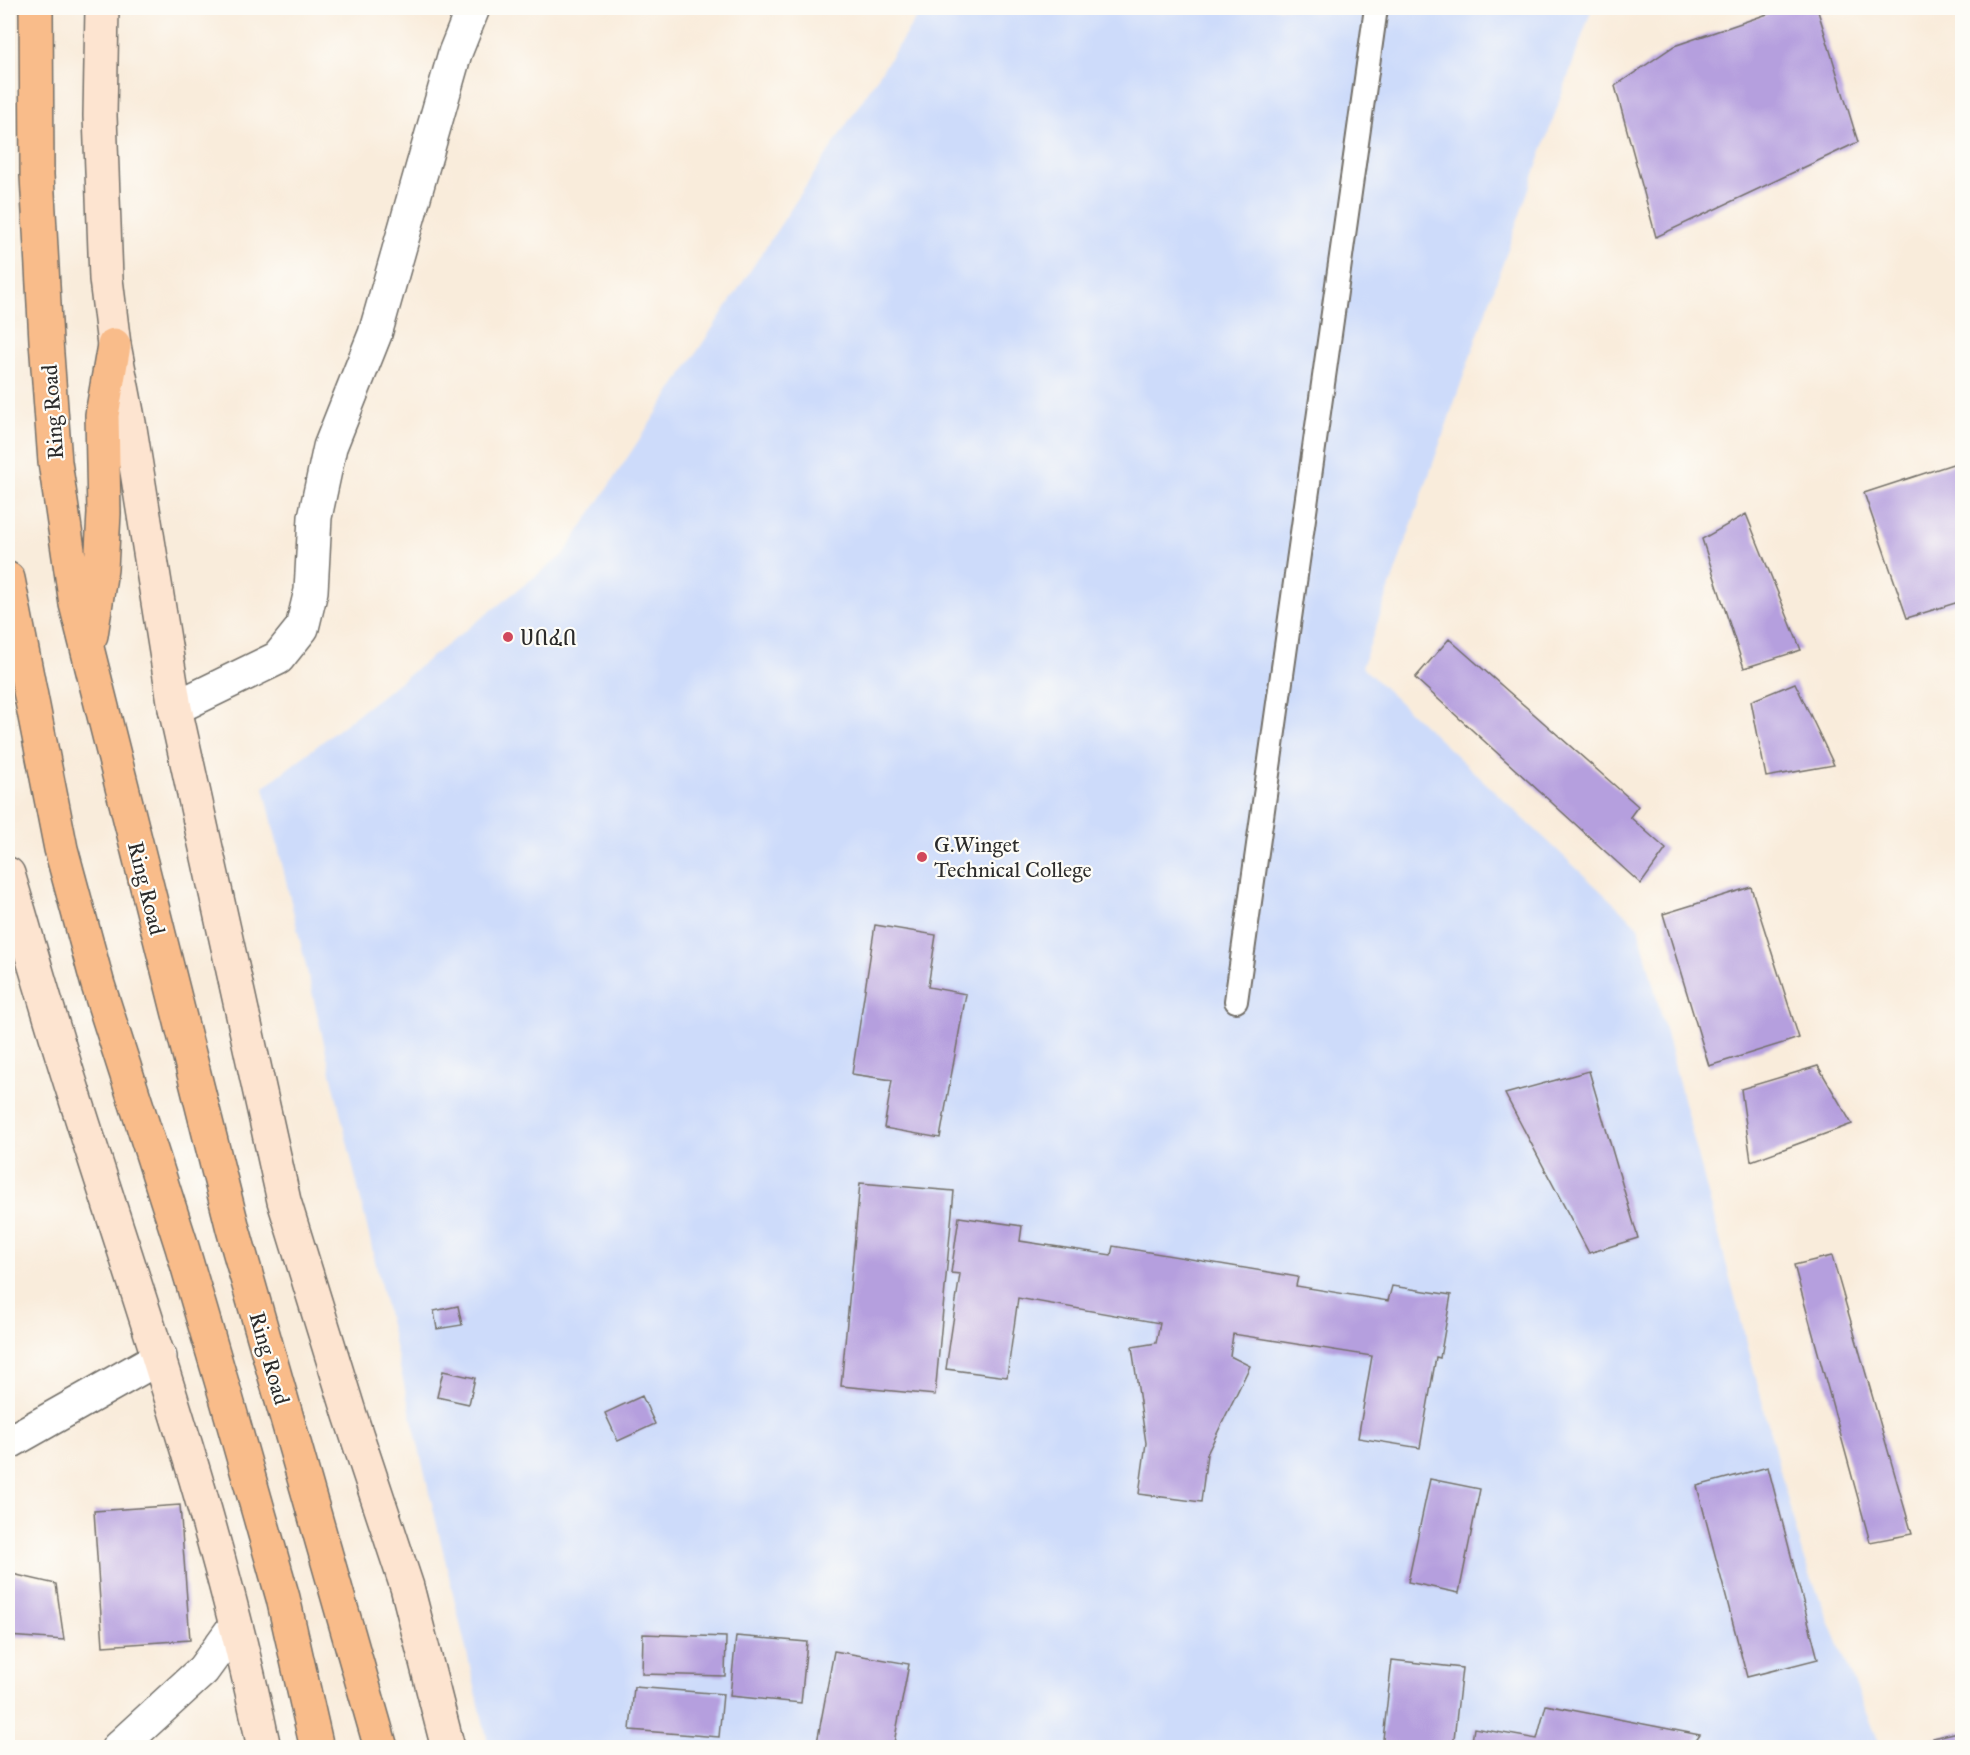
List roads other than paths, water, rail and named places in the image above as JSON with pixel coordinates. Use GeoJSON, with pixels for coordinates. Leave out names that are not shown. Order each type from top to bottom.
{"type":"FeatureCollection","features":[{"type":"Feature","properties":{"kind":"highway","name":"Ring Road"},"geometry":{"type":"LineString","coordinates":[[36,8],[37,175],[54,451],[76,604],[233,1229],[381,1748]]}},
{"type":"Feature","properties":{"kind":"highway"},"geometry":{"type":"LineString","coordinates":[[88,652],[101,569],[104,513],[102,415],[114,345]]}},
{"type":"Feature","properties":{"kind":"highway"},"geometry":{"type":"LineString","coordinates":[[8,579],[62,849],[98,985],[182,1246],[284,1598],[317,1748]]}},
{"type":"Feature","properties":{"kind":"main road"},"geometry":{"type":"LineString","coordinates":[[102,8],[103,199],[106,279],[114,345],[130,428],[175,708],[284,1201],[350,1415],[407,1587],[448,1748]]}},
{"type":"Feature","properties":{"kind":"main road"},"geometry":{"type":"LineString","coordinates":[[8,873],[74,1097],[160,1357],[214,1541],[264,1748]]}},
{"type":"Feature","properties":{"kind":"street"},"geometry":{"type":"LineString","coordinates":[[175,708],[278,658],[302,628],[311,591],[315,517],[330,447],[375,334],[454,53],[473,8]]}},
{"type":"Feature","properties":{"kind":"street"},"geometry":{"type":"LineString","coordinates":[[8,1443],[160,1357]]}},
{"type":"Feature","properties":{"kind":"street"},"geometry":{"type":"LineString","coordinates":[[118,1748],[202,1670],[236,1626]]}},
{"type":"Feature","properties":{"kind":"lane"},"geometry":{"type":"LineString","coordinates":[[1236,1001],[1376,8]]}},
{"type":"Feature","properties":{"kind":"place","name":"ሀበፈበ"},"geometry":{"type":"Point","coordinates":[508,637]}},
{"type":"Feature","properties":{"kind":"place","name":"G.Winget Technical College"},"geometry":{"type":"Point","coordinates":[922,857]}}]}
